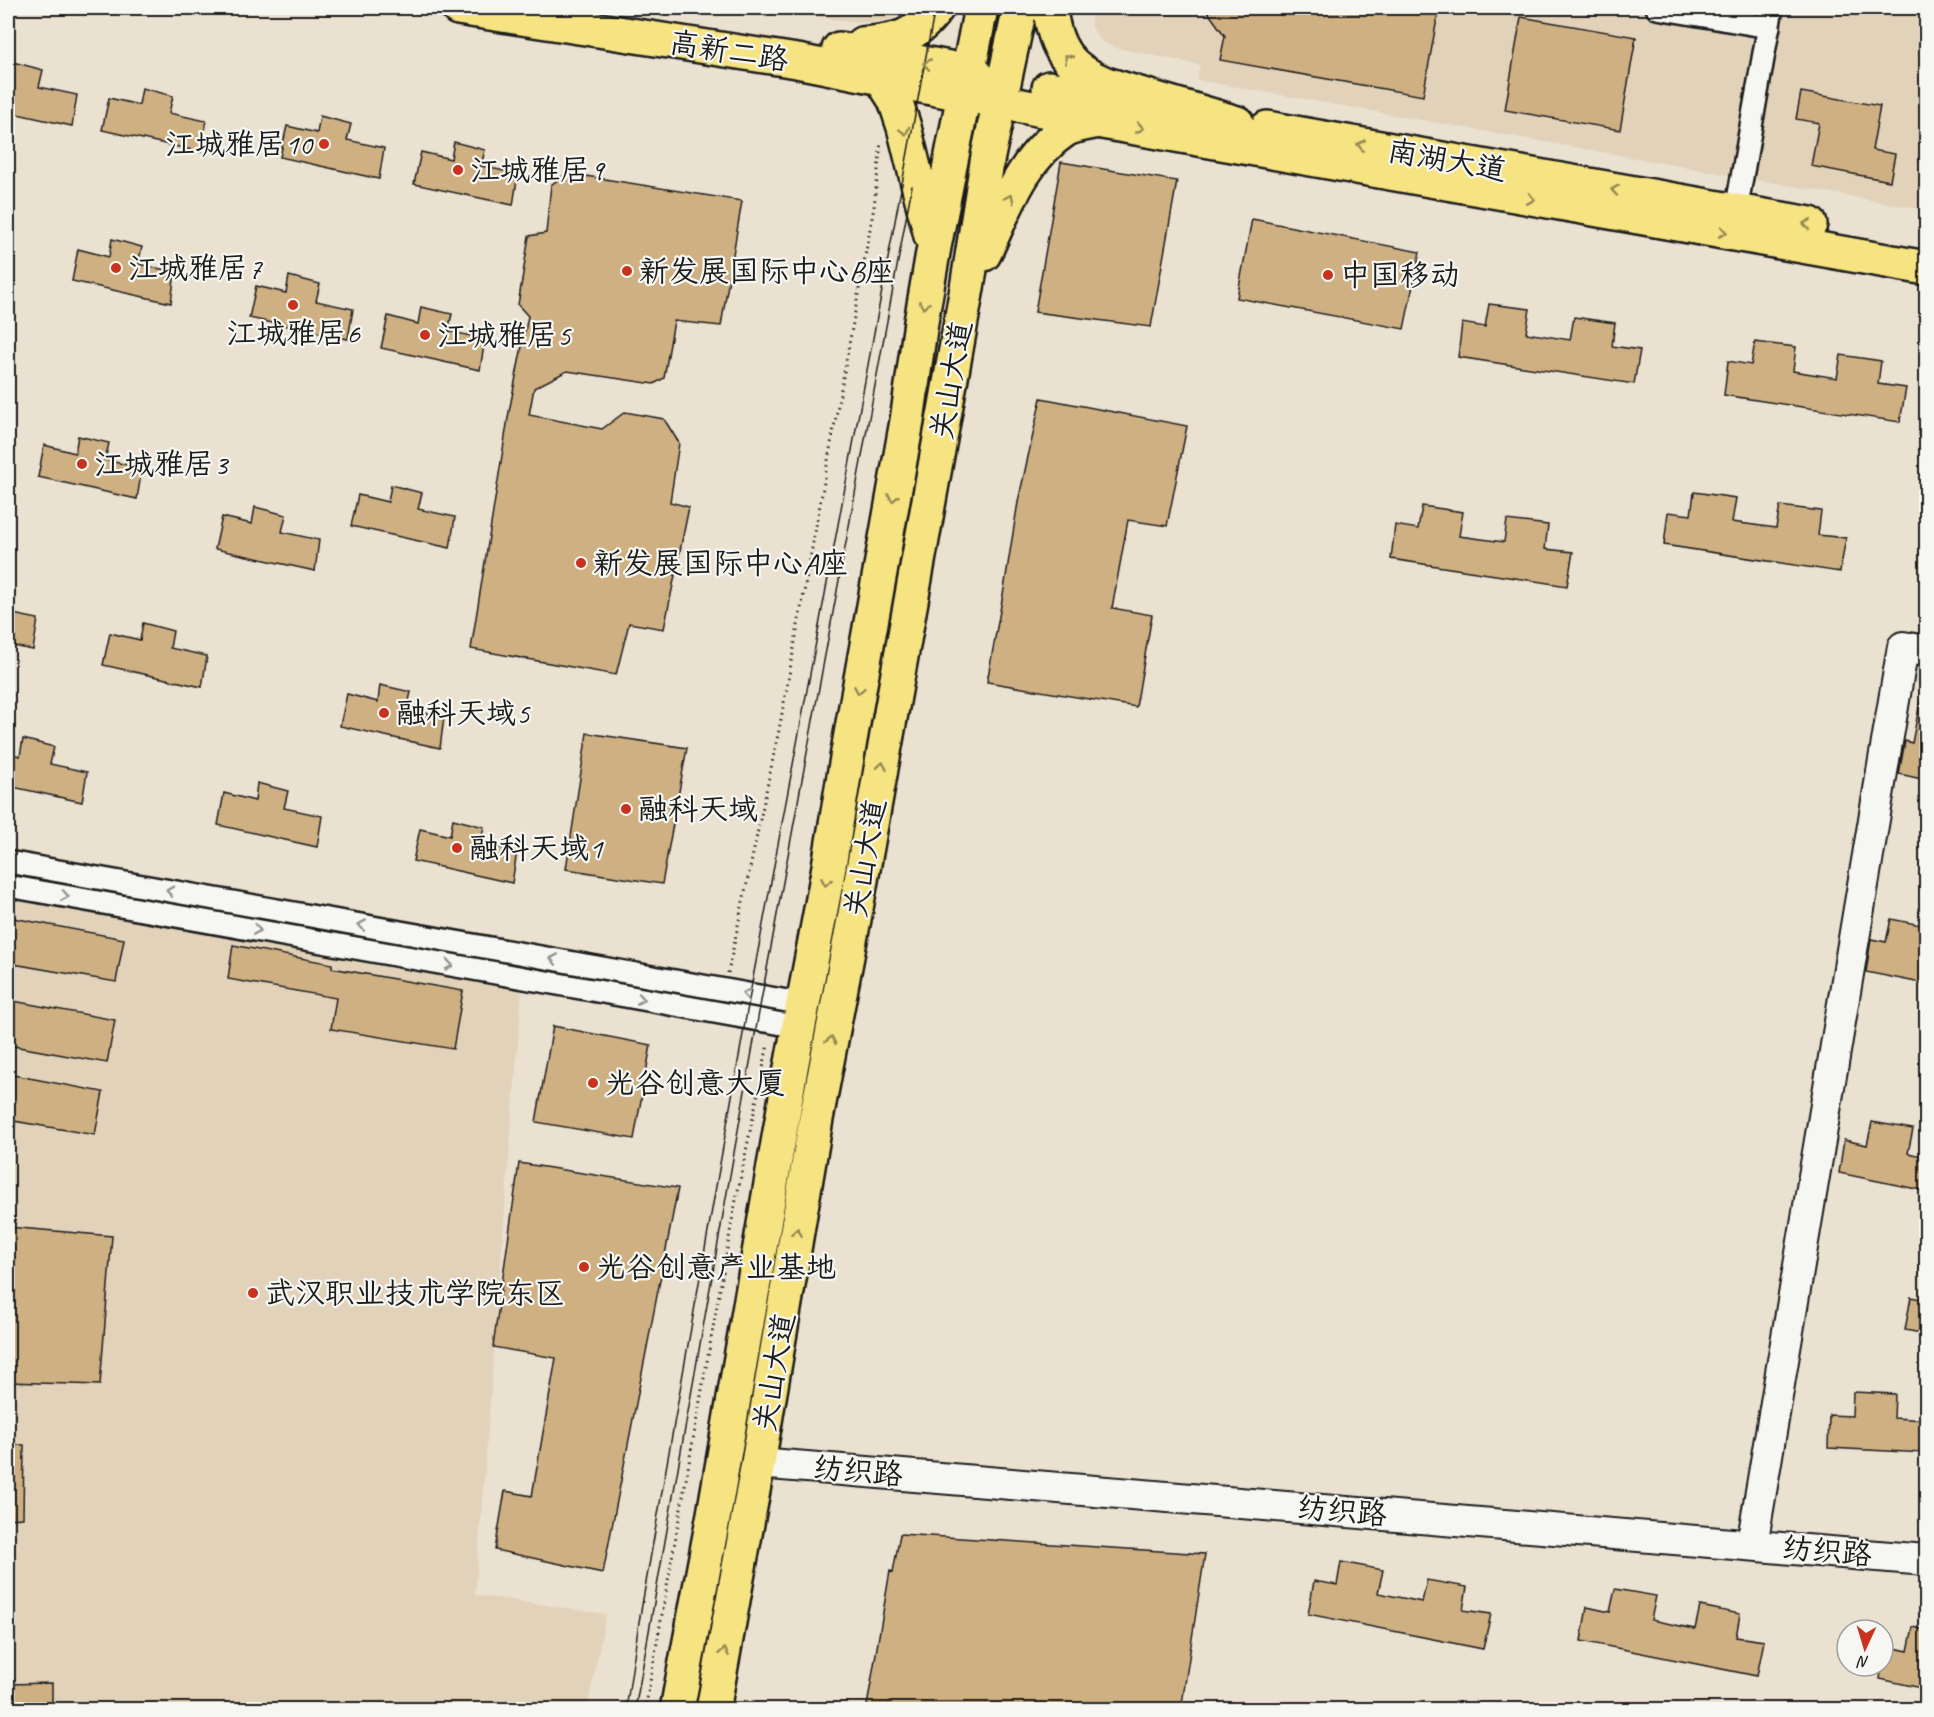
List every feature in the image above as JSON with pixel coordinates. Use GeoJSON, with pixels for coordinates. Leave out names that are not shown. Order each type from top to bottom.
{"type":"FeatureCollection","features":[{"type":"Feature","properties":{"kind":"main road","name":"高新二路"},"geometry":{"type":"LineString","coordinates":[[458,8],[797,61],[881,78],[965,83]]}},
{"type":"Feature","properties":{"kind":"main road","name":"高新二路"},"geometry":{"type":"LineString","coordinates":[[571,8],[886,56],[965,83]]}},
{"type":"Feature","properties":{"kind":"main road"},"geometry":{"type":"LineString","coordinates":[[829,48],[890,41],[906,36],[926,22],[937,8]]}},
{"type":"Feature","properties":{"kind":"main road","name":"关山大道"},"geometry":{"type":"LineString","coordinates":[[677,1710],[714,1514],[792,1018],[907,421],[934,247],[981,8]]}},
{"type":"Feature","properties":{"kind":"main road","name":"关山大道"},"geometry":{"type":"LineString","coordinates":[[713,1710],[758,1463],[816,1119],[968,288],[988,156],[1020,8]]}},
{"type":"Feature","properties":{"kind":"main road"},"geometry":{"type":"LineString","coordinates":[[1050,8],[1061,49],[1087,76],[1106,84],[1237,123]]}},
{"type":"Feature","properties":{"kind":"main road"},"geometry":{"type":"LineString","coordinates":[[881,78],[895,100],[904,127],[934,247]]}},
{"type":"Feature","properties":{"kind":"main road","name":"南湖大道"},"geometry":{"type":"LineString","coordinates":[[965,83],[1237,123],[1926,245]]}},
{"type":"Feature","properties":{"kind":"main road","name":"南湖大道"},"geometry":{"type":"LineString","coordinates":[[1002,90],[1097,121],[1926,268]]}},
{"type":"Feature","properties":{"kind":"main road"},"geometry":{"type":"LineString","coordinates":[[968,288],[1019,179],[1039,152],[1067,129],[1097,121]]}},
{"type":"Feature","properties":{"kind":"main road"},"geometry":{"type":"LineString","coordinates":[[1752,1545],[1903,647],[1926,651]]}},
{"type":"Feature","properties":{"kind":"main road","name":"纺织路"},"geometry":{"type":"LineString","coordinates":[[758,1463],[1926,1560]]}},
{"type":"Feature","properties":{"kind":"street"},"geometry":{"type":"LineString","coordinates":[[1658,8],[1770,17],[1736,211]]}},
{"type":"Feature","properties":{"kind":"street"},"geometry":{"type":"LineString","coordinates":[[8,862],[792,1018]]}},
{"type":"Feature","properties":{"kind":"street"},"geometry":{"type":"LineString","coordinates":[[8,885],[792,1018]]}},
{"type":"Feature","properties":{"kind":"path"},"geometry":{"type":"LineString","coordinates":[[735,977],[728,974],[779,730],[819,512],[874,207],[882,133]]}},
{"type":"Feature","properties":{"kind":"path"},"geometry":{"type":"LineString","coordinates":[[645,1710],[734,1210],[792,1018]]}},
{"type":"Feature","properties":{"kind":"shaded area"},"geometry":{"type":"Polygon","coordinates":[[[759,8],[906,8],[899,16],[885,21],[869,22],[759,8]]]}},
{"type":"Feature","properties":{"kind":"shaded area"},"geometry":{"type":"Polygon","coordinates":[[[1091,8],[1926,8],[1926,210],[1197,80],[1200,65],[1117,48],[1101,41],[1091,26],[1091,8]]]}},
{"type":"Feature","properties":{"kind":"shaded area","name":"武汉职业技术学院东区"},"geometry":{"type":"Polygon","coordinates":[[[8,895],[522,990],[475,1595],[606,1614],[587,1709],[8,1709],[8,895]]]}},
{"type":"Feature","properties":{"kind":"building"},"geometry":{"type":"Polygon","coordinates":[[[1205,8],[1439,8],[1423,96],[1220,60],[1225,36],[1205,8]]]}},
{"type":"Feature","properties":{"kind":"building"},"geometry":{"type":"Polygon","coordinates":[[[1521,17],[1636,37],[1620,130],[1505,110],[1521,17]]]}},
{"type":"Feature","properties":{"kind":"building"},"geometry":{"type":"Polygon","coordinates":[[[13,62],[43,70],[39,87],[77,95],[72,126],[8,112],[8,79],[10,80],[13,62]]]}},
{"type":"Feature","properties":{"kind":"building"},"geometry":{"type":"Polygon","coordinates":[[[142,88],[173,96],[169,113],[206,121],[201,152],[102,130],[109,98],[139,105],[142,88]]]}},
{"type":"Feature","properties":{"kind":"building"},"geometry":{"type":"Polygon","coordinates":[[[1801,92],[1880,106],[1872,150],[1895,154],[1890,181],[1811,166],[1819,123],[1796,119],[1801,92]]]}},
{"type":"Feature","properties":{"kind":"building","name":"江城雅居10"},"geometry":{"type":"Polygon","coordinates":[[[320,116],[351,124],[347,140],[384,148],[379,179],[280,157],[287,126],[317,133],[320,116]]]}},
{"type":"Feature","properties":{"kind":"building","name":"江城雅居9"},"geometry":{"type":"Polygon","coordinates":[[[454,142],[485,150],[481,166],[518,174],[513,205],[414,184],[421,152],[451,159],[454,142]]]}},
{"type":"Feature","properties":{"kind":"building"},"geometry":{"type":"Polygon","coordinates":[[[1061,162],[1177,181],[1151,327],[1035,312],[1061,162]]]}},
{"type":"Feature","properties":{"kind":"building"},"geometry":{"type":"Polygon","coordinates":[[[567,173],[742,201],[721,326],[674,321],[664,378],[654,384],[567,371],[534,388],[529,415],[602,429],[625,412],[664,419],[679,443],[670,502],[689,507],[664,629],[629,623],[616,675],[471,649],[509,412],[528,316],[518,305],[529,236],[546,233],[551,185],[567,173]]]}},
{"type":"Feature","properties":{"kind":"building","name":"中国移动"},"geometry":{"type":"Polygon","coordinates":[[[1252,219],[1420,252],[1404,329],[1237,298],[1252,219]]]}},
{"type":"Feature","properties":{"kind":"building","name":"江城雅居7"},"geometry":{"type":"Polygon","coordinates":[[[112,239],[142,247],[138,264],[175,272],[171,303],[72,281],[78,249],[109,257],[112,239]]]}},
{"type":"Feature","properties":{"kind":"building","name":"江城雅居6"},"geometry":{"type":"Polygon","coordinates":[[[289,276],[320,284],[316,301],[353,309],[348,339],[249,318],[256,286],[286,293],[289,276]]]}},
{"type":"Feature","properties":{"kind":"building"},"geometry":{"type":"Polygon","coordinates":[[[1489,304],[1530,309],[1526,333],[1570,340],[1574,317],[1615,323],[1612,346],[1640,350],[1634,384],[1458,357],[1462,323],[1485,327],[1489,304]]]}},
{"type":"Feature","properties":{"kind":"building","name":"江城雅居5"},"geometry":{"type":"Polygon","coordinates":[[[421,307],[452,314],[448,331],[485,339],[480,370],[381,348],[388,316],[418,324],[421,307]]]}},
{"type":"Feature","properties":{"kind":"building"},"geometry":{"type":"Polygon","coordinates":[[[1755,342],[1796,347],[1793,371],[1837,378],[1841,355],[1881,361],[1878,384],[1906,388],[1900,422],[1724,395],[1728,361],[1751,365],[1755,342]]]}},
{"type":"Feature","properties":{"kind":"building"},"geometry":{"type":"Polygon","coordinates":[[[1041,398],[1187,426],[1167,526],[1128,520],[1112,608],[1152,615],[1136,707],[987,682],[1018,502],[1041,398]]]}},
{"type":"Feature","properties":{"kind":"building","name":"江城雅居3"},"geometry":{"type":"Polygon","coordinates":[[[78,436],[109,443],[105,460],[142,468],[137,499],[38,477],[44,445],[75,453],[78,436]]]}},
{"type":"Feature","properties":{"kind":"building"},"geometry":{"type":"Polygon","coordinates":[[[391,485],[422,493],[418,509],[455,517],[450,548],[351,526],[358,495],[388,502],[391,485]]]}},
{"type":"Feature","properties":{"kind":"building"},"geometry":{"type":"Polygon","coordinates":[[[1694,492],[1736,498],[1732,522],[1776,528],[1780,506],[1821,511],[1818,535],[1846,538],[1840,572],[1664,545],[1668,512],[1691,515],[1694,492]]]}},
{"type":"Feature","properties":{"kind":"building"},"geometry":{"type":"Polygon","coordinates":[[[1422,506],[1463,512],[1459,536],[1504,542],[1507,520],[1548,525],[1545,549],[1573,552],[1567,586],[1391,559],[1395,525],[1418,529],[1422,506]]]}},
{"type":"Feature","properties":{"kind":"building"},"geometry":{"type":"Polygon","coordinates":[[[255,507],[286,515],[282,532],[319,540],[315,571],[215,549],[222,517],[252,524],[255,507]]]}},
{"type":"Feature","properties":{"kind":"building"},"geometry":{"type":"Polygon","coordinates":[[[8,613],[38,619],[33,650],[8,645],[8,613]]]}},
{"type":"Feature","properties":{"kind":"building"},"geometry":{"type":"Polygon","coordinates":[[[143,623],[173,631],[170,648],[207,656],[202,687],[103,665],[110,633],[140,640],[143,623]]]}},
{"type":"Feature","properties":{"kind":"building","name":"融科天域5"},"geometry":{"type":"Polygon","coordinates":[[[380,685],[411,692],[407,709],[444,717],[440,748],[340,726],[347,694],[378,702],[380,685]]]}},
{"type":"Feature","properties":{"kind":"building"},"geometry":{"type":"Polygon","coordinates":[[[1920,702],[1926,703],[1926,780],[1899,774],[1905,741],[1912,743],[1920,702]]]}},
{"type":"Feature","properties":{"kind":"building","name":"融科天域"},"geometry":{"type":"Polygon","coordinates":[[[587,733],[687,748],[662,884],[566,869],[587,733]]]}},
{"type":"Feature","properties":{"kind":"building"},"geometry":{"type":"Polygon","coordinates":[[[23,739],[54,747],[50,764],[87,772],[82,802],[8,786],[8,753],[20,756],[23,739]]]}},
{"type":"Feature","properties":{"kind":"building"},"geometry":{"type":"Polygon","coordinates":[[[257,783],[288,791],[284,808],[322,816],[317,847],[218,825],[224,793],[255,801],[257,783]]]}},
{"type":"Feature","properties":{"kind":"building","name":"融科天域1"},"geometry":{"type":"Polygon","coordinates":[[[453,819],[484,827],[480,844],[517,851],[512,883],[413,861],[420,829],[450,836],[453,819]]]}},
{"type":"Feature","properties":{"kind":"building"},"geometry":{"type":"Polygon","coordinates":[[[8,917],[124,939],[116,982],[8,963],[8,917]]]}},
{"type":"Feature","properties":{"kind":"building"},"geometry":{"type":"Polygon","coordinates":[[[1891,919],[1926,926],[1926,984],[1866,972],[1871,939],[1886,942],[1891,919]]]}},
{"type":"Feature","properties":{"kind":"building"},"geometry":{"type":"Polygon","coordinates":[[[233,945],[332,964],[332,968],[463,991],[453,1049],[331,1029],[336,998],[228,979],[233,945]]]}},
{"type":"Feature","properties":{"kind":"building"},"geometry":{"type":"Polygon","coordinates":[[[8,1000],[115,1020],[107,1063],[8,1045],[8,1000]]]}},
{"type":"Feature","properties":{"kind":"building","name":"光谷创意大厦"},"geometry":{"type":"Polygon","coordinates":[[[553,1026],[651,1045],[634,1139],[536,1122],[553,1026]]]}},
{"type":"Feature","properties":{"kind":"building"},"geometry":{"type":"Polygon","coordinates":[[[8,1074],[103,1092],[95,1135],[8,1120],[8,1074]]]}},
{"type":"Feature","properties":{"kind":"building"},"geometry":{"type":"Polygon","coordinates":[[[1872,1122],[1913,1129],[1908,1153],[1926,1157],[1926,1191],[1839,1173],[1844,1140],[1867,1145],[1872,1122]]]}},
{"type":"Feature","properties":{"kind":"building","name":"光谷创意产业基地"},"geometry":{"type":"Polygon","coordinates":[[[519,1163],[678,1188],[603,1573],[495,1550],[505,1491],[532,1496],[556,1358],[493,1347],[519,1163]]]}},
{"type":"Feature","properties":{"kind":"building"},"geometry":{"type":"Polygon","coordinates":[[[8,1227],[112,1236],[100,1385],[8,1382],[8,1227]]]}},
{"type":"Feature","properties":{"kind":"building"},"geometry":{"type":"Polygon","coordinates":[[[1911,1297],[1926,1300],[1926,1334],[1905,1330],[1911,1297]]]}},
{"type":"Feature","properties":{"kind":"building"},"geometry":{"type":"Polygon","coordinates":[[[1853,1392],[1895,1394],[1894,1418],[1926,1420],[1926,1453],[1828,1448],[1829,1415],[1852,1416],[1853,1392]]]}},
{"type":"Feature","properties":{"kind":"building"},"geometry":{"type":"Polygon","coordinates":[[[8,1445],[24,1445],[23,1518],[8,1519],[8,1445]]]}},
{"type":"Feature","properties":{"kind":"building"},"geometry":{"type":"Polygon","coordinates":[[[900,1534],[1205,1554],[1181,1710],[869,1710],[867,1706],[890,1571],[893,1572],[900,1534]]]}},
{"type":"Feature","properties":{"kind":"building"},"geometry":{"type":"Polygon","coordinates":[[[1341,1562],[1383,1570],[1378,1593],[1422,1602],[1427,1580],[1467,1587],[1463,1610],[1491,1614],[1483,1649],[1308,1614],[1314,1581],[1337,1585],[1341,1562]]]}},
{"type":"Feature","properties":{"kind":"building"},"geometry":{"type":"Polygon","coordinates":[[[1615,1589],[1656,1596],[1651,1620],[1695,1629],[1700,1606],[1740,1614],[1736,1637],[1764,1641],[1757,1676],[1581,1641],[1587,1607],[1610,1612],[1615,1589]]]}},
{"type":"Feature","properties":{"kind":"building"},"geometry":{"type":"Polygon","coordinates":[[[1913,1627],[1926,1630],[1926,1689],[1880,1679],[1895,1678],[1895,1648],[1908,1651],[1913,1627]]]}},
{"type":"Feature","properties":{"kind":"building"},"geometry":{"type":"Polygon","coordinates":[[[52,1683],[52,1710],[8,1710],[8,1684],[52,1683]]]}},
{"type":"Feature","properties":{"kind":"tram line"},"geometry":{"type":"LineString","coordinates":[[626,1710],[639,1622],[752,983],[935,8]]}},
{"type":"Feature","properties":{"kind":"tram line"},"geometry":{"type":"LineString","coordinates":[[635,1710],[761,1001],[912,186]]}},
{"type":"Feature","properties":{"kind":"place","name":"江城雅居10"},"geometry":{"type":"Point","coordinates":[324,144]}},
{"type":"Feature","properties":{"kind":"place","name":"江城雅居9"},"geometry":{"type":"Point","coordinates":[458,170]}},
{"type":"Feature","properties":{"kind":"place","name":"江城雅居7"},"geometry":{"type":"Point","coordinates":[116,268]}},
{"type":"Feature","properties":{"kind":"place","name":"新发展国际中心B座"},"geometry":{"type":"Point","coordinates":[627,271]}},
{"type":"Feature","properties":{"kind":"place","name":"中国移动"},"geometry":{"type":"Point","coordinates":[1328,275]}},
{"type":"Feature","properties":{"kind":"place","name":"江城雅居6"},"geometry":{"type":"Point","coordinates":[293,305]}},
{"type":"Feature","properties":{"kind":"place","name":"江城雅居5"},"geometry":{"type":"Point","coordinates":[425,335]}},
{"type":"Feature","properties":{"kind":"place","name":"江城雅居3"},"geometry":{"type":"Point","coordinates":[82,464]}},
{"type":"Feature","properties":{"kind":"place","name":"新发展国际中心A座"},"geometry":{"type":"Point","coordinates":[581,563]}},
{"type":"Feature","properties":{"kind":"place","name":"融科天域5"},"geometry":{"type":"Point","coordinates":[384,713]}},
{"type":"Feature","properties":{"kind":"place","name":"融科天域"},"geometry":{"type":"Point","coordinates":[626,809]}},
{"type":"Feature","properties":{"kind":"place","name":"融科天域1"},"geometry":{"type":"Point","coordinates":[457,848]}},
{"type":"Feature","properties":{"kind":"place","name":"光谷创意大厦"},"geometry":{"type":"Point","coordinates":[593,1083]}},
{"type":"Feature","properties":{"kind":"place","name":"光谷创意产业基地"},"geometry":{"type":"Point","coordinates":[584,1267]}},
{"type":"Feature","properties":{"kind":"place","name":"武汉职业技术学院东区"},"geometry":{"type":"Point","coordinates":[253,1293]}}]}
